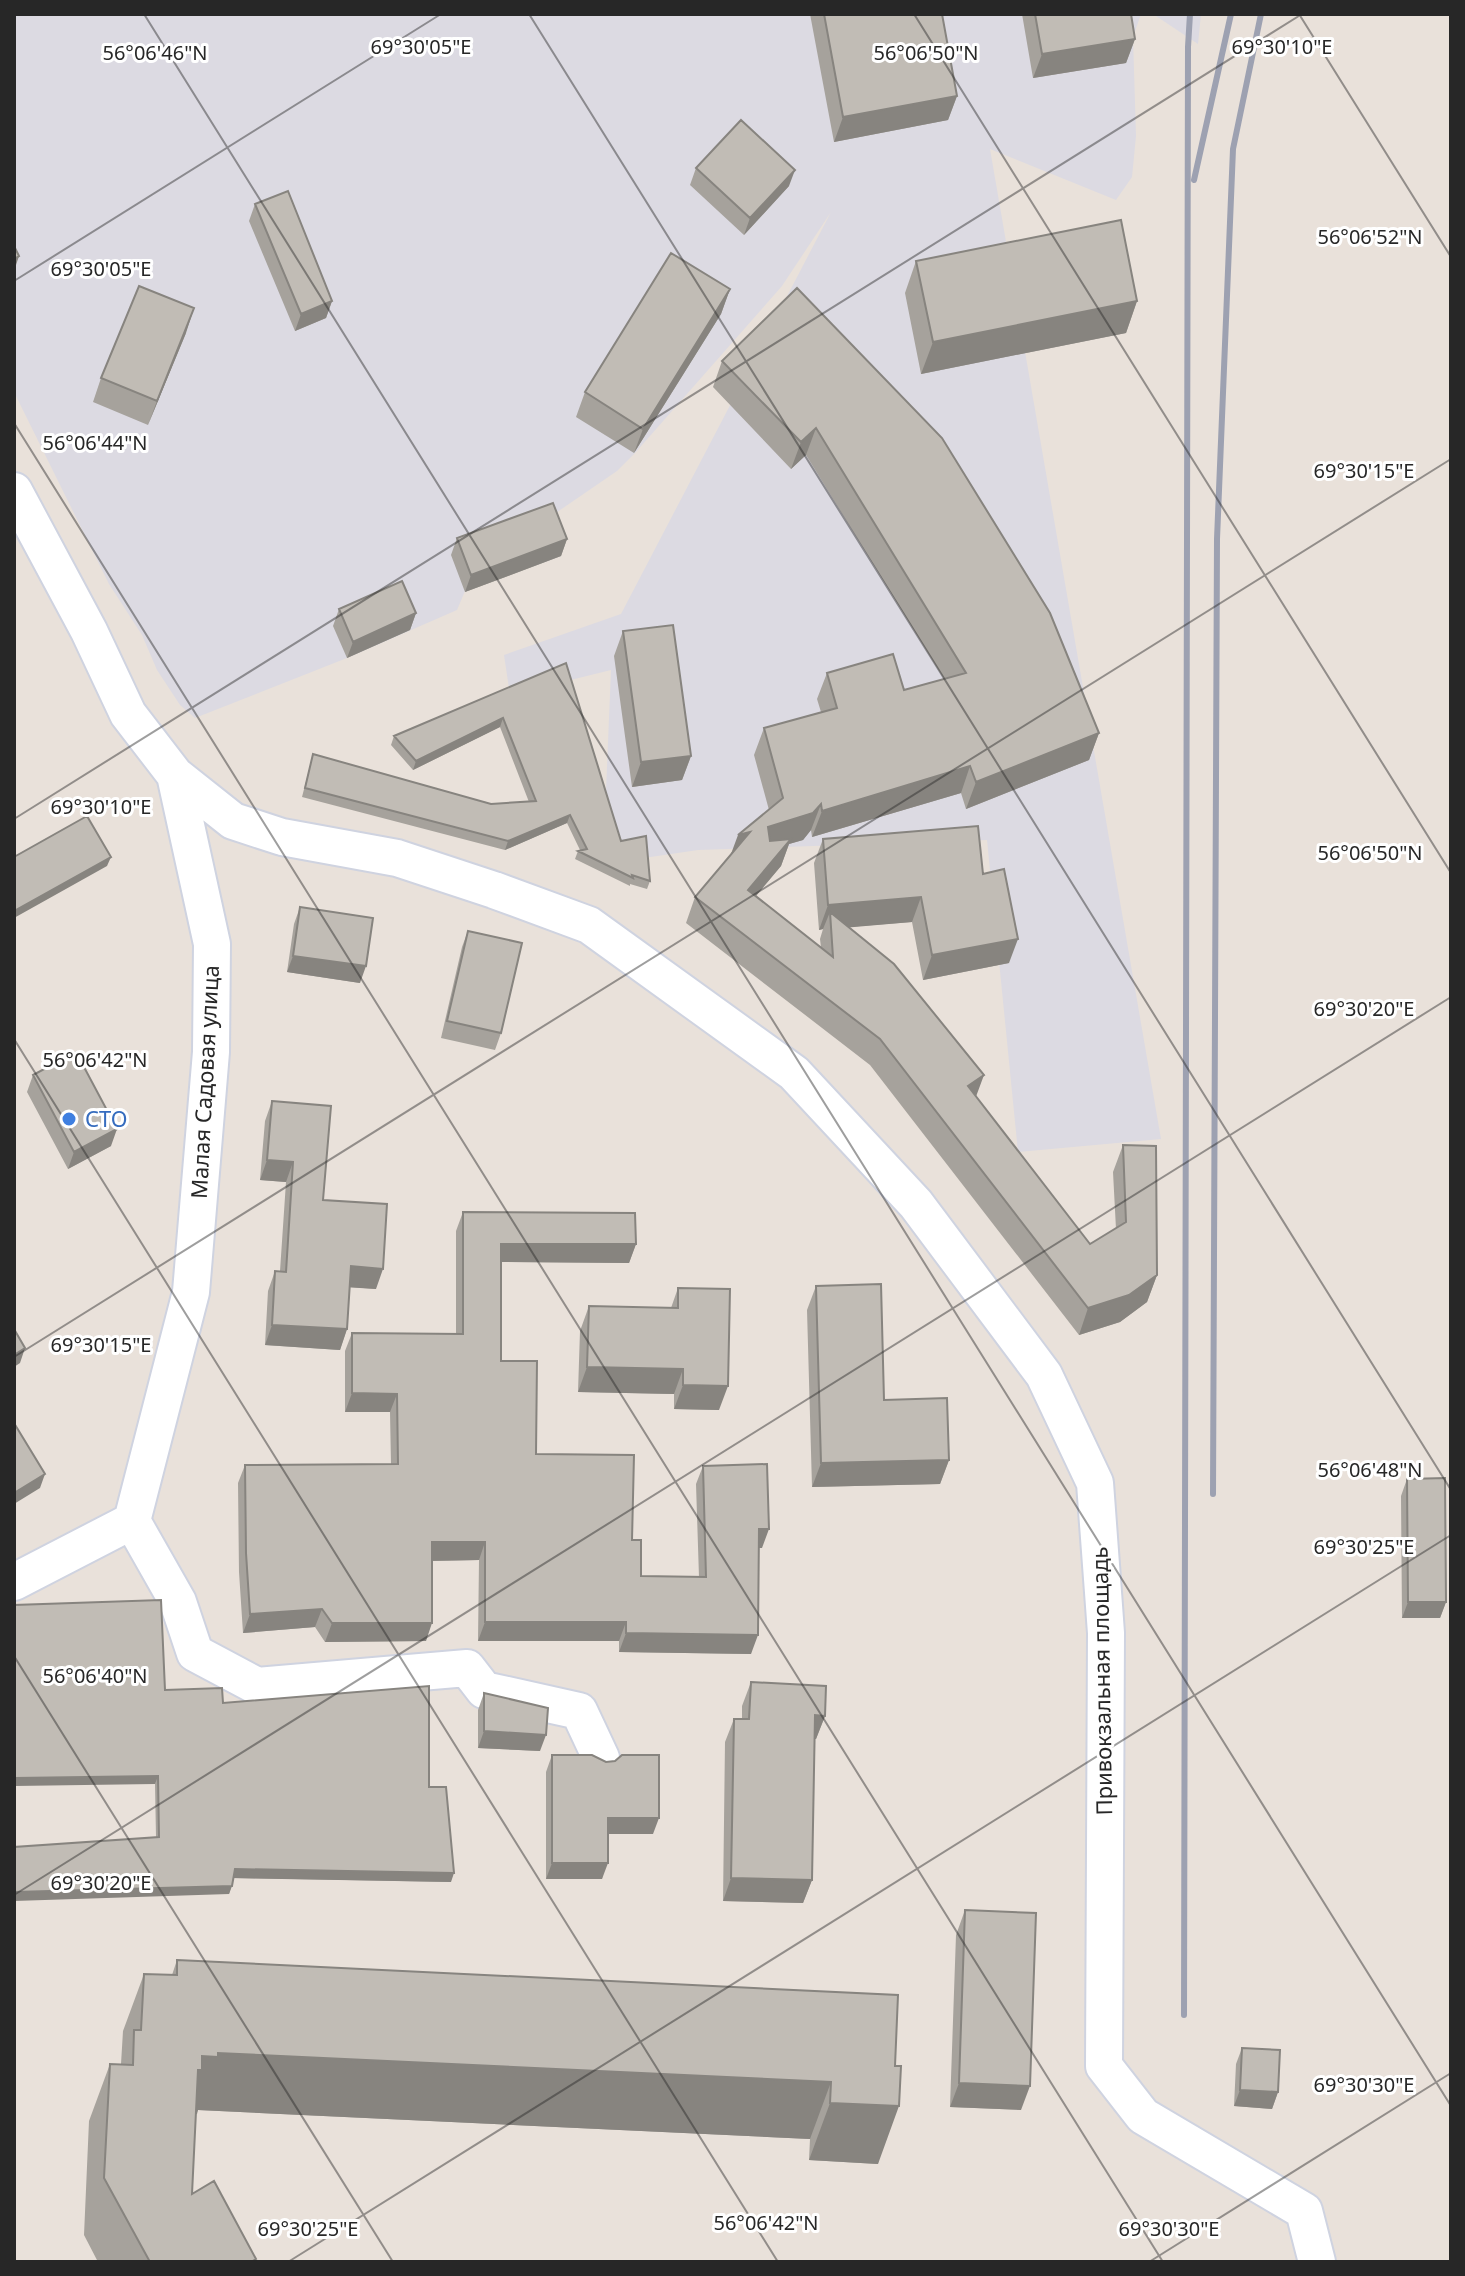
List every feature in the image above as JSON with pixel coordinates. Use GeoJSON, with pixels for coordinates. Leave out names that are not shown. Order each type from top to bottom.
{"type":"FeatureCollection","features":[{"type":"Feature","properties":{"kind":"street","name":"Малая Садовая улица"},"geometry":{"type":"LineString","coordinates":[[14,491],[89,631],[128,714],[175,775],[212,944],[211,1052],[191,1292],[132,1521]]}},
{"type":"Feature","properties":{"kind":"street","name":"Привокзальная площадь"},"geometry":{"type":"LineString","coordinates":[[175,775],[233,821],[282,837],[397,858],[589,925],[794,1073],[916,1204],[1044,1375],[1095,1483],[1106,1633],[1104,2066],[1143,2116],[1304,2211],[1317,2262]]}},
{"type":"Feature","properties":{"kind":"street"},"geometry":{"type":"LineString","coordinates":[[14,1582],[132,1521],[178,1602],[195,1653],[257,1686],[467,1668],[484,1690],[579,1711],[601,1758]]}},
{"type":"Feature","properties":{"kind":"shaded area"},"geometry":{"type":"Polygon","coordinates":[[[14,14],[1141,14],[1133,37],[1136,136],[1132,177],[1116,200],[990,149],[1161,1139],[1018,1152],[987,840],[698,850],[603,864],[611,670],[510,695],[504,655],[621,614],[831,212],[782,286],[635,453],[617,471],[547,519],[561,556],[465,591],[457,610],[347,658],[195,718],[180,705],[157,670],[142,635],[109,584],[14,392],[14,14]]]}},
{"type":"Feature","properties":{"kind":"shaded area"},"geometry":{"type":"Polygon","coordinates":[[[1153,14],[1201,14],[1198,44],[1153,14]]]}},
{"type":"Feature","properties":{"kind":"building"},"geometry":{"type":"Polygon","coordinates":[[[824,14],[942,14],[957,96],[843,117],[824,14]]]}},
{"type":"Feature","properties":{"kind":"building"},"geometry":{"type":"Polygon","coordinates":[[[1035,14],[1131,14],[1135,39],[1042,54],[1035,14]]]}},
{"type":"Feature","properties":{"kind":"building"},"geometry":{"type":"Polygon","coordinates":[[[741,120],[795,170],[750,218],[696,168],[741,120]]]}},
{"type":"Feature","properties":{"kind":"building"},"geometry":{"type":"Polygon","coordinates":[[[288,191],[332,301],[301,314],[255,204],[288,191]]]}},
{"type":"Feature","properties":{"kind":"building"},"geometry":{"type":"Polygon","coordinates":[[[1121,220],[1137,301],[933,342],[916,261],[1121,220]]]}},
{"type":"Feature","properties":{"kind":"building"},"geometry":{"type":"Polygon","coordinates":[[[671,253],[730,289],[643,429],[585,392],[671,253]]]}},
{"type":"Feature","properties":{"kind":"building"},"geometry":{"type":"Polygon","coordinates":[[[139,286],[194,308],[157,401],[101,378],[139,286]]]}},
{"type":"Feature","properties":{"kind":"building"},"geometry":{"type":"Polygon","coordinates":[[[797,288],[942,438],[1050,613],[1099,733],[976,782],[970,766],[822,811],[821,804],[813,813],[768,827],[770,841],[791,839],[748,890],[833,957],[830,912],[894,964],[984,1075],[968,1086],[1090,1244],[1126,1222],[1123,1145],[1156,1146],[1157,1275],[1129,1295],[1088,1308],[880,1039],[695,897],[750,832],[738,835],[783,798],[764,728],[837,708],[827,673],[893,654],[904,690],[966,673],[816,428],[801,442],[722,361],[797,288]]]}},
{"type":"Feature","properties":{"kind":"building"},"geometry":{"type":"Polygon","coordinates":[[[553,503],[567,539],[471,575],[457,538],[553,503]]]}},
{"type":"Feature","properties":{"kind":"building"},"geometry":{"type":"Polygon","coordinates":[[[402,581],[416,613],[353,642],[339,609],[402,581]]]}},
{"type":"Feature","properties":{"kind":"building"},"geometry":{"type":"Polygon","coordinates":[[[673,625],[691,756],[641,762],[623,631],[673,625]]]}},
{"type":"Feature","properties":{"kind":"building"},"geometry":{"type":"Polygon","coordinates":[[[566,663],[621,841],[646,836],[650,881],[632,875],[633,878],[578,851],[587,849],[570,815],[508,841],[305,788],[313,754],[491,804],[536,801],[503,718],[416,761],[394,736],[566,663]]]}},
{"type":"Feature","properties":{"kind":"building"},"geometry":{"type":"Polygon","coordinates":[[[87,816],[111,857],[14,911],[14,857],[87,816]]]}},
{"type":"Feature","properties":{"kind":"building"},"geometry":{"type":"Polygon","coordinates":[[[978,826],[983,874],[1004,869],[1018,939],[932,955],[921,897],[828,905],[823,839],[978,826]]]}},
{"type":"Feature","properties":{"kind":"building"},"geometry":{"type":"Polygon","coordinates":[[[300,907],[373,918],[366,966],[293,956],[300,907]]]}},
{"type":"Feature","properties":{"kind":"building"},"geometry":{"type":"Polygon","coordinates":[[[468,931],[522,943],[501,1033],[447,1021],[468,931]]]}},
{"type":"Feature","properties":{"kind":"building","name":"СТО"},"geometry":{"type":"Polygon","coordinates":[[[76,1052],[117,1129],[74,1152],[33,1075],[76,1052]]]}},
{"type":"Feature","properties":{"kind":"building"},"geometry":{"type":"Polygon","coordinates":[[[272,1101],[331,1106],[323,1200],[387,1204],[383,1269],[351,1266],[347,1329],[272,1325],[275,1271],[286,1272],[293,1162],[267,1160],[272,1101]]]}},
{"type":"Feature","properties":{"kind":"building"},"geometry":{"type":"Polygon","coordinates":[[[463,1212],[635,1213],[636,1244],[501,1244],[501,1361],[537,1361],[536,1454],[634,1455],[632,1540],[641,1540],[641,1576],[706,1577],[703,1466],[767,1464],[769,1529],[759,1529],[758,1635],[626,1633],[626,1622],[485,1622],[485,1542],[432,1542],[432,1623],[332,1623],[322,1609],[250,1614],[245,1465],[398,1464],[397,1394],[352,1393],[352,1333],[463,1334],[463,1212]]]}},
{"type":"Feature","properties":{"kind":"building"},"geometry":{"type":"Polygon","coordinates":[[[881,1284],[884,1400],[947,1398],[949,1460],[821,1463],[816,1286],[881,1284]]]}},
{"type":"Feature","properties":{"kind":"building"},"geometry":{"type":"Polygon","coordinates":[[[678,1288],[730,1289],[728,1386],[683,1385],[683,1369],[587,1367],[589,1306],[678,1308],[678,1288]]]}},
{"type":"Feature","properties":{"kind":"building"},"geometry":{"type":"Polygon","coordinates":[[[14,1329],[25,1348],[14,1355],[14,1329]]]}},
{"type":"Feature","properties":{"kind":"building"},"geometry":{"type":"Polygon","coordinates":[[[14,1423],[45,1474],[14,1493],[14,1423]]]}},
{"type":"Feature","properties":{"kind":"building"},"geometry":{"type":"Polygon","coordinates":[[[1445,1478],[1446,1602],[1408,1602],[1407,1479],[1445,1478]]]}},
{"type":"Feature","properties":{"kind":"building"},"geometry":{"type":"Polygon","coordinates":[[[161,1600],[165,1690],[222,1688],[223,1703],[429,1686],[429,1787],[446,1787],[454,1873],[235,1869],[232,1886],[14,1892],[14,1847],[159,1837],[158,1776],[14,1778],[14,1605],[161,1600]]]}},
{"type":"Feature","properties":{"kind":"building"},"geometry":{"type":"Polygon","coordinates":[[[751,1682],[826,1686],[825,1716],[815,1715],[812,1880],[731,1878],[734,1719],[749,1719],[751,1682]]]}},
{"type":"Feature","properties":{"kind":"building"},"geometry":{"type":"Polygon","coordinates":[[[484,1693],[548,1708],[546,1735],[484,1731],[484,1693]]]}},
{"type":"Feature","properties":{"kind":"building"},"geometry":{"type":"Polygon","coordinates":[[[552,1755],[592,1755],[606,1762],[615,1761],[622,1755],[659,1755],[659,1818],[608,1818],[608,1863],[552,1863],[552,1755]]]}},
{"type":"Feature","properties":{"kind":"building"},"geometry":{"type":"Polygon","coordinates":[[[965,1910],[1036,1913],[1030,2086],[959,2083],[965,1910]]]}},
{"type":"Feature","properties":{"kind":"building"},"geometry":{"type":"Polygon","coordinates":[[[177,1960],[898,1995],[895,2066],[901,2066],[899,2106],[830,2103],[831,2082],[218,2053],[218,2057],[202,2056],[202,2070],[198,2070],[192,2194],[214,2181],[256,2259],[251,2262],[150,2262],[104,2178],[110,2064],[133,2065],[134,2030],[141,2030],[144,1974],[177,1975],[177,1960]]]}},
{"type":"Feature","properties":{"kind":"building"},"geometry":{"type":"Polygon","coordinates":[[[1242,2048],[1280,2050],[1278,2092],[1240,2090],[1242,2048]]]}},
{"type":"Feature","properties":{"kind":"railway"},"geometry":{"type":"LineString","coordinates":[[1184,2015],[1190,14]]}},
{"type":"Feature","properties":{"kind":"railway"},"geometry":{"type":"LineString","coordinates":[[1194,180],[1231,14]]}},
{"type":"Feature","properties":{"kind":"railway"},"geometry":{"type":"LineString","coordinates":[[1213,1494],[1217,539],[1233,149],[1261,14]]}},
{"type":"Feature","properties":{"kind":"place","name":"СТО"},"geometry":{"type":"Point","coordinates":[69,1119]}}]}
